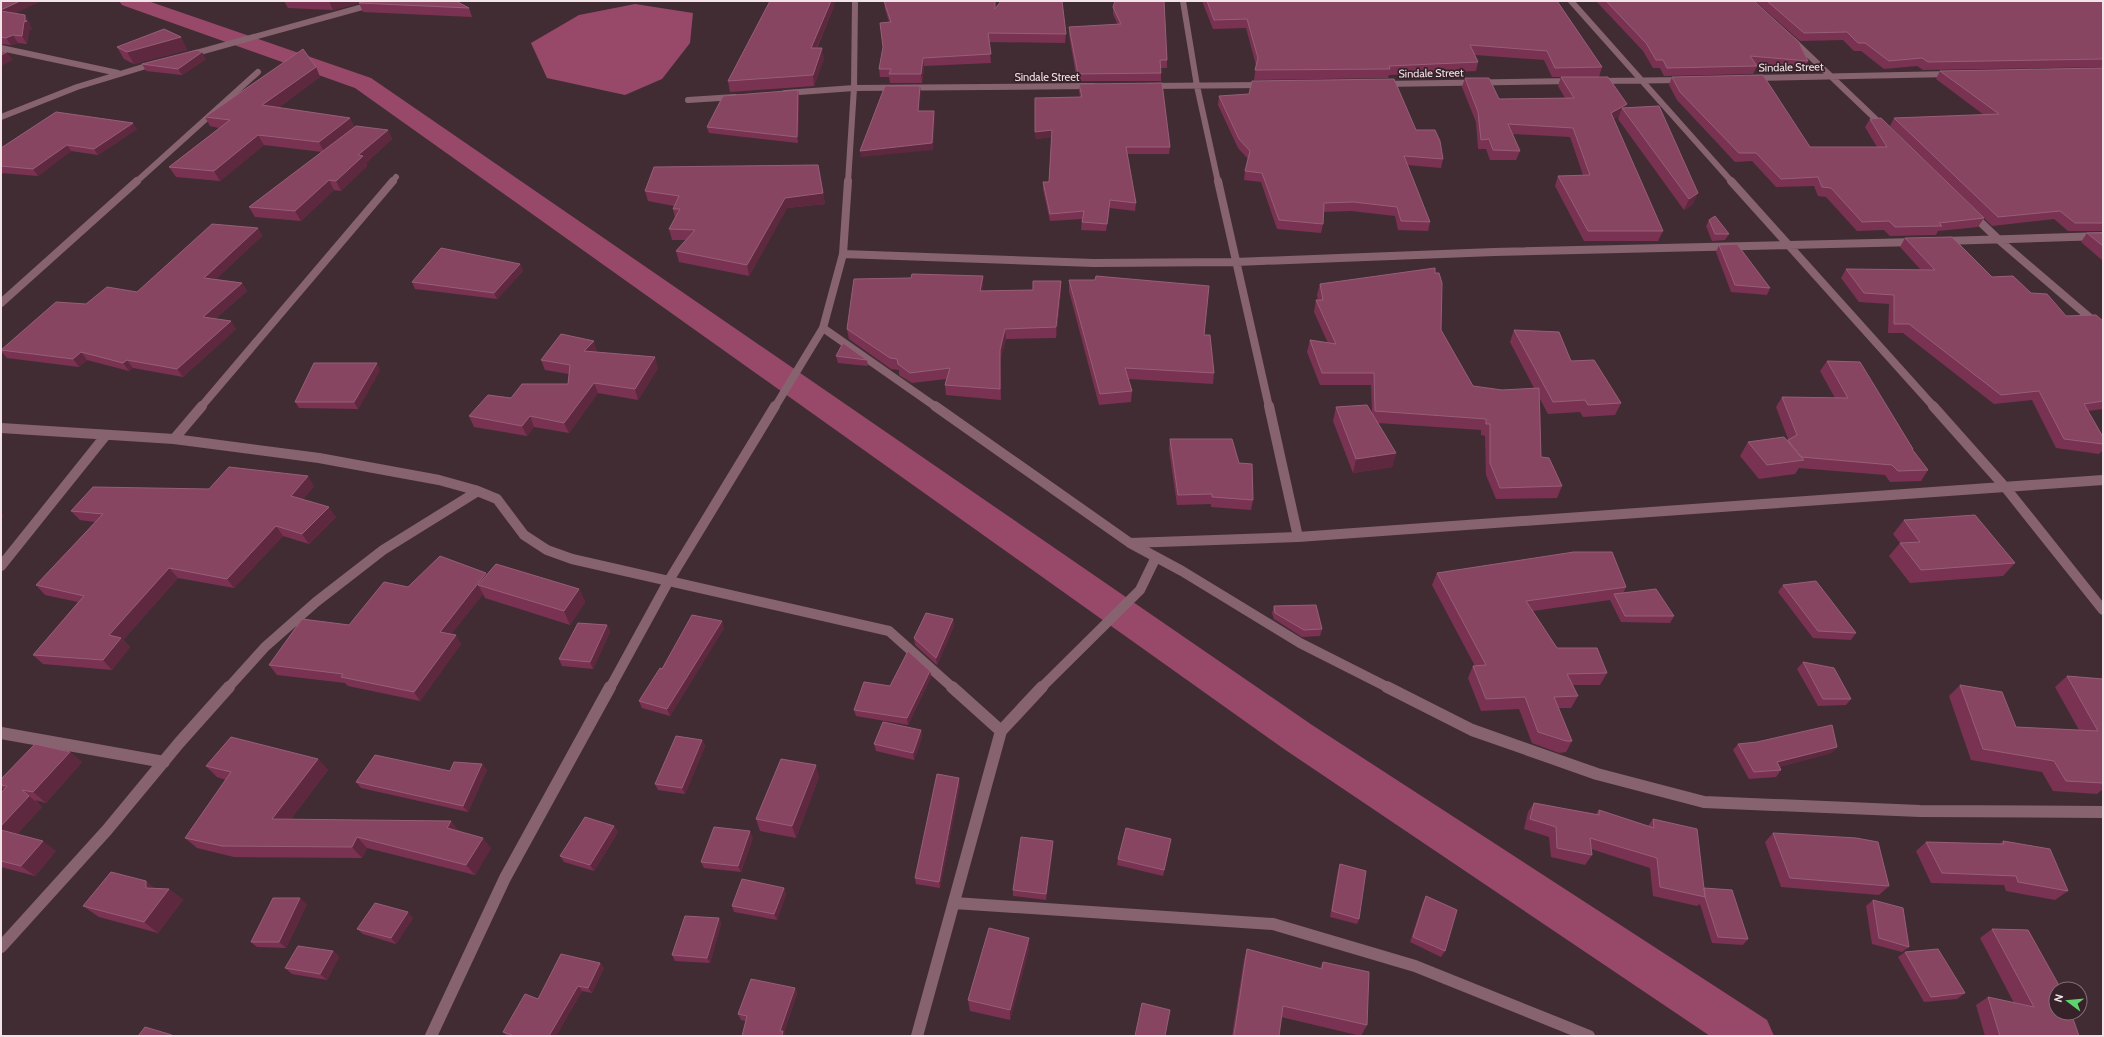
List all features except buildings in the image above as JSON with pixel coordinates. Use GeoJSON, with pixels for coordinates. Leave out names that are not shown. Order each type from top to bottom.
{"type":"FeatureCollection","features":[{"type":"Feature","properties":{"kind":"street"},"geometry":{"type":"LineString","coordinates":[[184,56],[384,1]]}},
{"type":"Feature","properties":{"kind":"street"},"geometry":{"type":"LineString","coordinates":[[431,1036],[505,878],[668,582],[772,409],[823,328],[843,254],[854,88],[855,1]]}},
{"type":"Feature","properties":{"kind":"street"},"geometry":{"type":"LineString","coordinates":[[1183,1],[1197,86],[1298,537]]}},
{"type":"Feature","properties":{"kind":"street"},"geometry":{"type":"LineString","coordinates":[[1571,1],[2005,488],[2103,610]]}},
{"type":"Feature","properties":{"kind":"street"},"geometry":{"type":"LineString","coordinates":[[1788,36],[1894,136]]}},
{"type":"Feature","properties":{"kind":"street"},"geometry":{"type":"LineString","coordinates":[[1,48],[119,73]]}},
{"type":"Feature","properties":{"kind":"street"},"geometry":{"type":"LineString","coordinates":[[1,117],[29,104],[119,73],[162,62]]}},
{"type":"Feature","properties":{"kind":"street"},"geometry":{"type":"LineString","coordinates":[[1,303],[258,72]]}},
{"type":"Feature","properties":{"kind":"street","name":"Sindale Street"},"geometry":{"type":"LineString","coordinates":[[1745,78],[1960,74]]}},
{"type":"Feature","properties":{"kind":"street"},"geometry":{"type":"LineString","coordinates":[[1594,81],[1690,80]]}},
{"type":"Feature","properties":{"kind":"street","name":"Sindale Street"},"geometry":{"type":"LineString","coordinates":[[1372,84],[1578,81]]}},
{"type":"Feature","properties":{"kind":"street"},"geometry":{"type":"LineString","coordinates":[[1141,86],[1268,85]]}},
{"type":"Feature","properties":{"kind":"street","name":"Sindale Street"},"geometry":{"type":"LineString","coordinates":[[779,94],[854,88],[1101,86]]}},
{"type":"Feature","properties":{"kind":"street"},"geometry":{"type":"LineString","coordinates":[[688,100],[741,96]]}},
{"type":"Feature","properties":{"kind":"street"},"geometry":{"type":"LineString","coordinates":[[174,439],[396,177]]}},
{"type":"Feature","properties":{"kind":"street"},"geometry":{"type":"LineString","coordinates":[[1966,207],[1999,240],[2103,329]]}},
{"type":"Feature","properties":{"kind":"street"},"geometry":{"type":"LineString","coordinates":[[843,254],[1094,263],[1236,262],[1494,252],[1999,240],[2103,236]]}},
{"type":"Feature","properties":{"kind":"street"},"geometry":{"type":"LineString","coordinates":[[823,328],[1130,543],[1300,643],[1472,730],[1597,774],[1704,802],[1920,811],[2103,812]]}},
{"type":"Feature","properties":{"kind":"street"},"geometry":{"type":"LineString","coordinates":[[1,428],[174,439],[319,458],[439,480],[478,491],[497,499],[524,535],[547,550],[572,559],[889,631],[1001,731]]}},
{"type":"Feature","properties":{"kind":"street"},"geometry":{"type":"LineString","coordinates":[[1,566],[106,434]]}},
{"type":"Feature","properties":{"kind":"street"},"geometry":{"type":"LineString","coordinates":[[1130,543],[1298,537],[2103,480]]}},
{"type":"Feature","properties":{"kind":"street"},"geometry":{"type":"LineString","coordinates":[[1,947],[107,830],[164,762],[265,648],[316,602],[383,550],[478,491]]}},
{"type":"Feature","properties":{"kind":"street"},"geometry":{"type":"LineString","coordinates":[[917,1036],[1001,731],[1064,664],[1140,590],[1156,557]]}},
{"type":"Feature","properties":{"kind":"street"},"geometry":{"type":"LineString","coordinates":[[1,733],[164,762]]}},
{"type":"Feature","properties":{"kind":"street"},"geometry":{"type":"LineString","coordinates":[[954,902],[1273,924],[1415,966],[1589,1036]]}},
{"type":"Feature","properties":{"kind":"shaded area"},"geometry":{"type":"Polygon","coordinates":[[[635,4],[693,13],[690,43],[662,79],[625,95],[547,78],[531,43],[579,15],[635,4]]]}},
{"type":"Feature","properties":{"kind":"waterway"},"geometry":{"type":"LineString","coordinates":[[129,1],[363,83],[1298,737],[1751,1036]]}}]}
